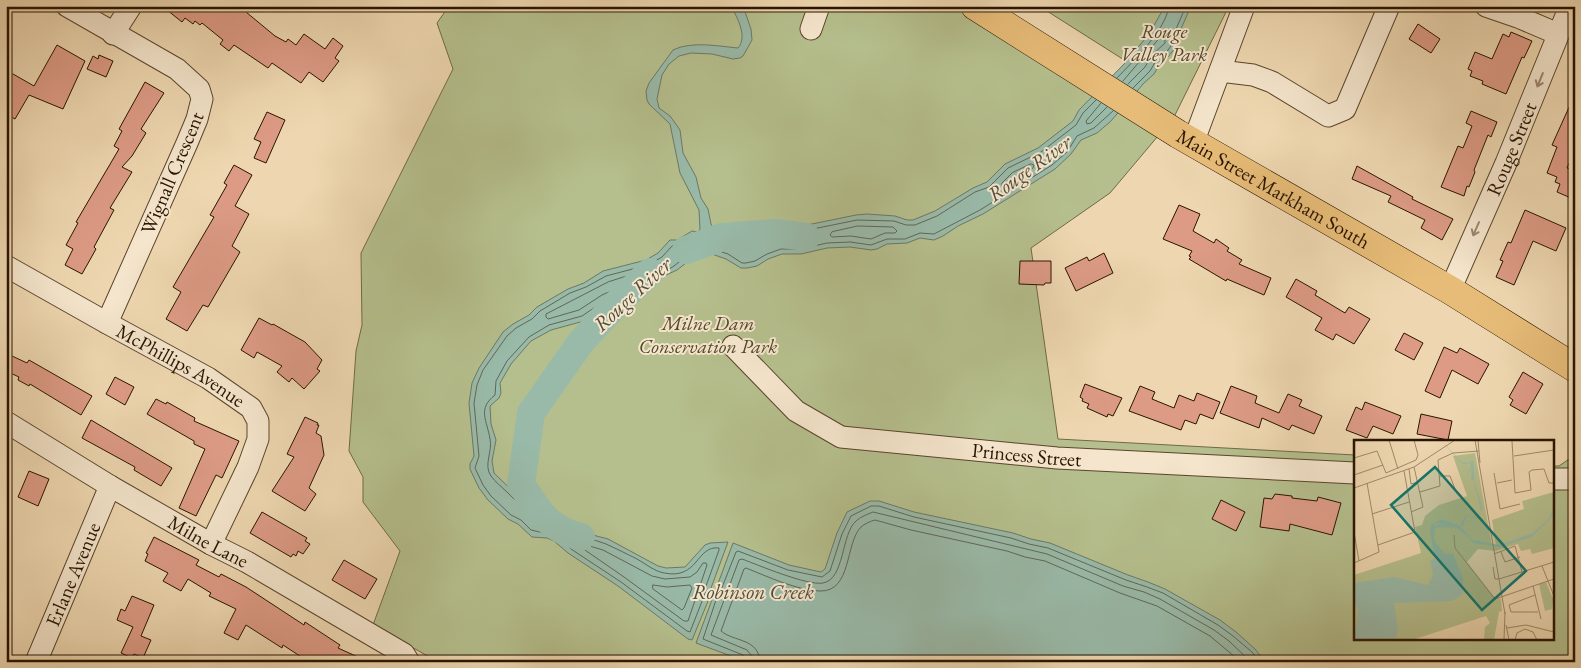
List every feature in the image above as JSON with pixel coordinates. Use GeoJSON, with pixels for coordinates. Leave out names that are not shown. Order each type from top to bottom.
{"type":"FeatureCollection","features":[{"type":"Feature","properties":{"kind":"main road","name":"Main Street Markham South"},"geometry":{"type":"LineString","coordinates":[[975,6],[1185,138],[1450,290],[1575,368]]}},
{"type":"Feature","properties":{"kind":"street","name":"Wignall Crescent"},"geometry":{"type":"LineString","coordinates":[[67,6],[177,70],[199,89],[202,99],[197,119],[187,143],[107,323]]}},
{"type":"Feature","properties":{"kind":"street"},"geometry":{"type":"LineString","coordinates":[[114,34],[131,6]]}},
{"type":"Feature","properties":{"kind":"street"},"geometry":{"type":"LineString","coordinates":[[811,29],[819,6]]}},
{"type":"Feature","properties":{"kind":"street"},"geometry":{"type":"LineString","coordinates":[[1185,138],[1220,71],[1244,6]]}},
{"type":"Feature","properties":{"kind":"street"},"geometry":{"type":"LineString","coordinates":[[1220,71],[1253,75],[1272,82],[1328,116],[1345,109],[1389,6]]}},
{"type":"Feature","properties":{"kind":"street"},"geometry":{"type":"LineString","coordinates":[[1486,6],[1558,34]]}},
{"type":"Feature","properties":{"kind":"street","name":"Rouge Street"},"geometry":{"type":"LineString","coordinates":[[1450,290],[1506,163],[1570,6]]}},
{"type":"Feature","properties":{"kind":"street","name":"McPhillips Avenue"},"geometry":{"type":"LineString","coordinates":[[6,266],[208,378],[251,408],[258,421],[258,439],[248,466],[211,544]]}},
{"type":"Feature","properties":{"kind":"street","name":"Princess Street"},"geometry":{"type":"LineString","coordinates":[[733,346],[796,411],[841,438],[1057,458],[1354,473]]}},
{"type":"Feature","properties":{"kind":"street","name":"Milne Lane"},"geometry":{"type":"LineString","coordinates":[[6,422],[110,486],[211,544],[248,562],[404,654],[409,662]]}},
{"type":"Feature","properties":{"kind":"street"},"geometry":{"type":"LineString","coordinates":[[1554,479],[1575,479]]}},
{"type":"Feature","properties":{"kind":"street","name":"Erlane Avenue"},"geometry":{"type":"LineString","coordinates":[[36,662],[110,486]]}},
{"type":"Feature","properties":{"kind":"green space","name":"Milne Dam Conservation Park"},"geometry":{"type":"Polygon","coordinates":[[[449,6],[952,6],[1112,105],[1140,70],[1039,6],[1229,6],[1174,117],[1110,193],[1031,248],[1058,439],[1354,455],[1354,640],[1554,640],[1554,466],[1559,466],[1575,455],[1575,662],[438,662],[373,625],[400,551],[363,502],[363,477],[349,451],[356,351],[362,325],[361,253],[453,69],[437,23],[449,6]]]}},
{"type":"Feature","properties":{"kind":"water","name":"Robinson Creek"},"geometry":{"type":"Polygon","coordinates":[[[731,6],[743,6],[751,29],[752,40],[743,56],[733,59],[712,54],[691,53],[679,56],[669,64],[662,75],[657,99],[659,108],[670,116],[680,130],[683,153],[696,177],[701,198],[708,209],[711,224],[718,236],[736,242],[750,243],[764,238],[783,225],[807,225],[867,214],[895,216],[913,220],[935,211],[973,188],[987,182],[1005,164],[1038,148],[1073,121],[1079,110],[1125,63],[1149,34],[1165,6],[1191,6],[1177,38],[1176,47],[1110,122],[1097,133],[1081,140],[1071,154],[1055,169],[983,214],[958,226],[943,236],[934,240],[920,238],[907,243],[887,244],[871,250],[850,247],[827,248],[801,254],[782,254],[768,259],[757,266],[747,268],[741,268],[726,259],[709,253],[695,256],[657,282],[607,306],[584,321],[551,330],[531,341],[511,364],[500,383],[501,393],[499,398],[490,406],[491,424],[496,440],[492,461],[494,473],[537,515],[570,529],[608,539],[658,566],[666,568],[685,567],[705,545],[728,542],[711,588],[713,590],[716,589],[733,543],[789,565],[821,572],[825,569],[837,533],[847,512],[870,501],[879,501],[914,512],[1013,533],[1050,543],[1165,589],[1220,620],[1255,649],[1265,662],[747,662],[696,643],[713,597],[711,594],[692,640],[688,639],[554,541],[547,538],[532,537],[518,524],[508,519],[488,500],[479,488],[470,469],[474,456],[469,403],[472,383],[479,368],[503,332],[529,315],[537,307],[568,289],[584,283],[603,271],[646,260],[658,253],[670,240],[677,240],[692,231],[698,232],[700,229],[699,210],[680,173],[670,124],[649,104],[646,91],[649,83],[673,50],[696,45],[738,48],[741,43],[742,33],[731,6]]]}},
{"type":"Feature","properties":{"kind":"building"},"geometry":{"type":"Polygon","coordinates":[[[162,6],[252,6],[246,12],[275,36],[286,42],[288,39],[296,45],[304,34],[325,49],[333,38],[343,46],[335,58],[339,61],[323,82],[309,72],[301,83],[272,63],[268,68],[234,45],[229,51],[220,44],[223,40],[202,23],[200,25],[195,21],[193,24],[185,18],[182,22],[162,6]]]}},
{"type":"Feature","properties":{"kind":"building"},"geometry":{"type":"Polygon","coordinates":[[[1418,24],[1440,39],[1431,53],[1409,39],[1418,24]]]}},
{"type":"Feature","properties":{"kind":"building"},"geometry":{"type":"Polygon","coordinates":[[[1511,32],[1532,41],[1524,58],[1522,57],[1506,94],[1482,84],[1483,81],[1470,76],[1472,71],[1468,69],[1475,52],[1492,59],[1503,34],[1509,37],[1511,32]]]}},
{"type":"Feature","properties":{"kind":"building"},"geometry":{"type":"Polygon","coordinates":[[[57,45],[85,61],[63,109],[29,95],[15,119],[6,114],[6,70],[34,86],[57,45]]]}},
{"type":"Feature","properties":{"kind":"building"},"geometry":{"type":"Polygon","coordinates":[[[99,55],[113,61],[106,77],[87,69],[93,56],[98,59],[99,55]]]}},
{"type":"Feature","properties":{"kind":"building"},"geometry":{"type":"Polygon","coordinates":[[[145,82],[164,93],[141,129],[146,133],[132,156],[122,167],[132,172],[110,208],[114,210],[82,274],[65,265],[73,249],[66,245],[78,223],[76,222],[119,149],[114,146],[122,131],[119,129],[145,82]]]}},
{"type":"Feature","properties":{"kind":"building"},"geometry":{"type":"Polygon","coordinates":[[[1575,94],[1575,149],[1567,168],[1575,171],[1575,190],[1571,198],[1557,192],[1560,184],[1555,182],[1557,177],[1547,173],[1557,147],[1552,145],[1575,94]]]}},
{"type":"Feature","properties":{"kind":"building"},"geometry":{"type":"Polygon","coordinates":[[[1471,111],[1497,122],[1491,137],[1488,135],[1464,196],[1441,187],[1458,146],[1463,148],[1472,126],[1466,123],[1471,111]]]}},
{"type":"Feature","properties":{"kind":"building"},"geometry":{"type":"Polygon","coordinates":[[[267,112],[285,120],[266,163],[254,158],[261,142],[254,139],[267,112]]]}},
{"type":"Feature","properties":{"kind":"building"},"geometry":{"type":"Polygon","coordinates":[[[234,165],[252,175],[235,206],[249,214],[232,246],[240,252],[208,307],[203,305],[187,331],[166,319],[181,292],[173,287],[214,217],[210,215],[227,185],[224,183],[234,165]]]}},
{"type":"Feature","properties":{"kind":"building"},"geometry":{"type":"Polygon","coordinates":[[[1357,166],[1413,197],[1412,199],[1453,219],[1442,240],[1421,228],[1425,220],[1388,202],[1391,196],[1352,179],[1357,166]]]}},
{"type":"Feature","properties":{"kind":"building"},"geometry":{"type":"Polygon","coordinates":[[[1179,205],[1200,214],[1193,231],[1214,243],[1216,239],[1229,248],[1227,251],[1242,260],[1239,264],[1271,278],[1264,295],[1227,279],[1226,281],[1189,259],[1192,251],[1163,239],[1179,205]]]}},
{"type":"Feature","properties":{"kind":"building"},"geometry":{"type":"Polygon","coordinates":[[[1525,210],[1566,228],[1556,251],[1533,241],[1514,285],[1496,277],[1503,261],[1500,260],[1508,242],[1511,243],[1525,210]]]}},
{"type":"Feature","properties":{"kind":"building"},"geometry":{"type":"Polygon","coordinates":[[[1104,253],[1113,273],[1076,291],[1065,268],[1087,257],[1089,261],[1104,253]]]}},
{"type":"Feature","properties":{"kind":"building"},"geometry":{"type":"Polygon","coordinates":[[[1020,261],[1051,261],[1051,283],[1045,283],[1044,285],[1019,284],[1020,261]]]}},
{"type":"Feature","properties":{"kind":"building"},"geometry":{"type":"Polygon","coordinates":[[[1296,279],[1317,291],[1315,295],[1345,313],[1349,307],[1370,319],[1354,344],[1336,334],[1333,340],[1315,330],[1322,318],[1286,297],[1296,279]]]}},
{"type":"Feature","properties":{"kind":"building"},"geometry":{"type":"Polygon","coordinates":[[[259,318],[305,342],[322,360],[317,369],[320,371],[304,389],[292,378],[289,382],[277,372],[282,366],[257,352],[254,358],[241,350],[259,318]]]}},
{"type":"Feature","properties":{"kind":"building"},"geometry":{"type":"Polygon","coordinates":[[[1404,333],[1423,343],[1414,360],[1395,350],[1404,333]]]}},
{"type":"Feature","properties":{"kind":"building"},"geometry":{"type":"Polygon","coordinates":[[[1444,347],[1457,353],[1460,348],[1489,364],[1478,384],[1452,370],[1440,398],[1425,391],[1444,347]]]}},
{"type":"Feature","properties":{"kind":"building"},"geometry":{"type":"Polygon","coordinates":[[[12,356],[27,363],[29,360],[92,396],[81,415],[30,384],[29,386],[18,380],[19,377],[6,371],[12,356]]]}},
{"type":"Feature","properties":{"kind":"building"},"geometry":{"type":"Polygon","coordinates":[[[1523,372],[1543,384],[1526,414],[1510,405],[1513,400],[1509,397],[1523,372]]]}},
{"type":"Feature","properties":{"kind":"building"},"geometry":{"type":"Polygon","coordinates":[[[115,377],[134,387],[125,405],[106,394],[115,377]]]}},
{"type":"Feature","properties":{"kind":"building"},"geometry":{"type":"Polygon","coordinates":[[[1085,384],[1122,398],[1113,416],[1108,414],[1107,417],[1087,408],[1089,404],[1082,401],[1083,399],[1080,397],[1085,384]]]}},
{"type":"Feature","properties":{"kind":"building"},"geometry":{"type":"Polygon","coordinates":[[[1140,386],[1155,392],[1152,399],[1174,408],[1179,395],[1194,401],[1197,393],[1220,402],[1213,419],[1200,414],[1196,424],[1185,420],[1181,430],[1129,411],[1140,386]]]}},
{"type":"Feature","properties":{"kind":"building"},"geometry":{"type":"Polygon","coordinates":[[[1231,386],[1257,396],[1255,403],[1279,413],[1288,394],[1302,400],[1299,406],[1322,416],[1314,434],[1292,425],[1289,430],[1262,418],[1259,428],[1220,413],[1231,386]]]}},
{"type":"Feature","properties":{"kind":"building"},"geometry":{"type":"Polygon","coordinates":[[[156,399],[166,404],[167,402],[195,418],[194,421],[239,441],[222,478],[216,475],[196,516],[179,508],[205,449],[147,414],[156,399]]]}},
{"type":"Feature","properties":{"kind":"building"},"geometry":{"type":"Polygon","coordinates":[[[1365,402],[1401,416],[1393,434],[1373,426],[1367,438],[1346,430],[1356,407],[1362,410],[1365,402]]]}},
{"type":"Feature","properties":{"kind":"building"},"geometry":{"type":"Polygon","coordinates":[[[1421,414],[1452,421],[1448,440],[1417,434],[1421,414]]]}},
{"type":"Feature","properties":{"kind":"building"},"geometry":{"type":"Polygon","coordinates":[[[305,417],[319,425],[316,433],[321,436],[324,455],[309,488],[316,494],[305,511],[272,491],[294,457],[287,454],[305,417]]]}},
{"type":"Feature","properties":{"kind":"building"},"geometry":{"type":"Polygon","coordinates":[[[91,420],[172,468],[161,486],[134,470],[135,467],[82,438],[91,420]]]}},
{"type":"Feature","properties":{"kind":"building"},"geometry":{"type":"Polygon","coordinates":[[[29,471],[49,479],[38,506],[18,497],[29,471]]]}},
{"type":"Feature","properties":{"kind":"building"},"geometry":{"type":"Polygon","coordinates":[[[1275,494],[1317,501],[1318,497],[1341,503],[1332,535],[1290,524],[1289,531],[1260,527],[1264,498],[1272,499],[1275,494]]]}},
{"type":"Feature","properties":{"kind":"building"},"geometry":{"type":"Polygon","coordinates":[[[1221,500],[1245,512],[1236,531],[1212,519],[1221,500]]]}},
{"type":"Feature","properties":{"kind":"building"},"geometry":{"type":"Polygon","coordinates":[[[262,512],[307,538],[305,541],[310,544],[303,554],[298,551],[296,556],[293,554],[291,557],[250,533],[262,512]]]}},
{"type":"Feature","properties":{"kind":"building"},"geometry":{"type":"Polygon","coordinates":[[[154,537],[199,560],[196,565],[219,577],[221,574],[246,587],[304,625],[305,622],[340,645],[338,648],[369,662],[309,662],[283,645],[282,648],[246,625],[238,640],[224,633],[236,609],[209,596],[211,593],[188,579],[181,591],[163,581],[168,573],[145,561],[148,554],[146,553],[154,537]]]}},
{"type":"Feature","properties":{"kind":"building"},"geometry":{"type":"Polygon","coordinates":[[[344,560],[377,579],[365,599],[332,580],[344,560]]]}},
{"type":"Feature","properties":{"kind":"building"},"geometry":{"type":"Polygon","coordinates":[[[132,596],[154,605],[141,636],[151,640],[143,658],[134,654],[132,658],[121,653],[133,627],[117,620],[121,609],[125,611],[132,596]]]}},
{"type":"Feature","properties":{"kind":"waterway","name":"Rouge River"},"geometry":{"type":"LineString","coordinates":[[686,250],[722,237],[775,233],[806,237]]}},
{"type":"Feature","properties":{"kind":"waterway","name":"Rouge River"},"geometry":{"type":"LineString","coordinates":[[581,537],[560,529],[545,518],[521,484],[531,413],[581,342],[616,304],[650,272]]}},
{"type":"Feature","properties":{"kind":"park label","name":"Rouge Valley Park"},"geometry":{"type":"Point","coordinates":[1164,42]}}]}
